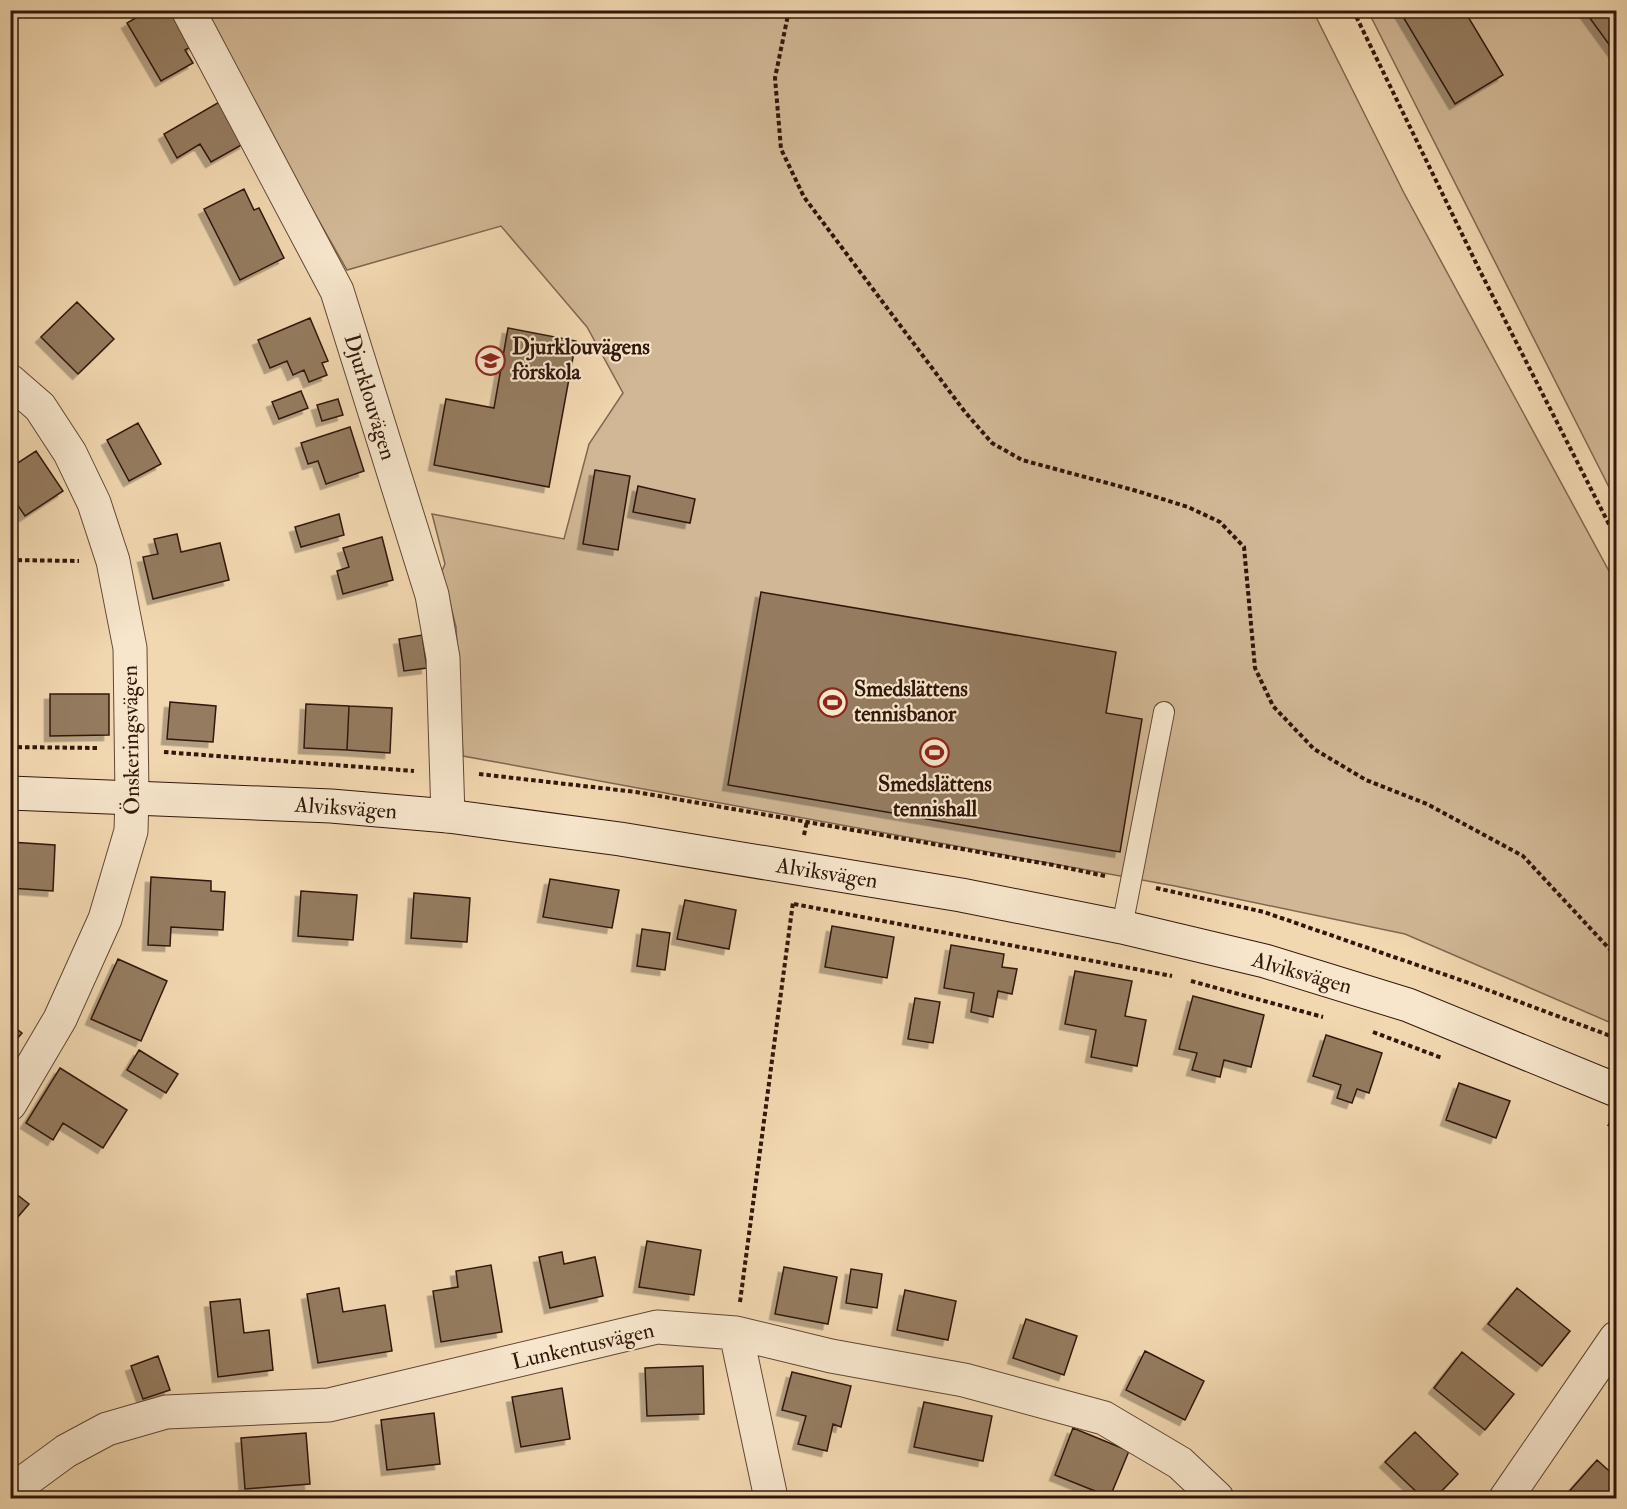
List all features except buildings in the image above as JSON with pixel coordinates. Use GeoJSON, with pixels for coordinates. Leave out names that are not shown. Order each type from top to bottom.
{"type":"FeatureCollection","features":[{"type":"Feature","properties":{"kind":"street","name":"Djurklouvägen"},"geometry":{"type":"LineString","coordinates":[[188,10],[337,291],[432,595],[443,658],[448,816]]}},
{"type":"Feature","properties":{"kind":"street","name":"Önskeringsvägen"},"geometry":{"type":"LineString","coordinates":[[10,381],[40,407],[70,453],[94,503],[113,561],[130,648],[132,796],[132,831],[105,919],[60,1019],[10,1104]]}},
{"type":"Feature","properties":{"kind":"street","name":"Alviksvägen"},"geometry":{"type":"LineString","coordinates":[[10,793],[132,796],[331,806],[448,816],[620,839],[961,895],[1122,927],[1264,961],[1408,1005],[1617,1090]]}},
{"type":"Feature","properties":{"kind":"street","name":"Lunkentusvägen"},"geometry":{"type":"LineString","coordinates":[[10,1492],[66,1452],[107,1429],[166,1412],[329,1405],[657,1327],[736,1333],[831,1356],[964,1380],[1104,1418],[1180,1463],[1217,1498]]}},
{"type":"Feature","properties":{"kind":"street"},"geometry":{"type":"LineString","coordinates":[[736,1333],[771,1498]]}},
{"type":"Feature","properties":{"kind":"street"},"geometry":{"type":"LineString","coordinates":[[1506,1498],[1617,1338]]}},
{"type":"Feature","properties":{"kind":"lane"},"geometry":{"type":"LineString","coordinates":[[1122,927],[1164,712]]}},
{"type":"Feature","properties":{"kind":"path"},"geometry":{"type":"LineString","coordinates":[[789,10],[774,78],[781,148],[804,197],[965,412],[992,443],[1022,460],[1137,491],[1188,507],[1220,522],[1244,547],[1256,668],[1273,706],[1314,749],[1366,780],[1427,804],[1523,856],[1617,956]]}},
{"type":"Feature","properties":{"kind":"path"},"geometry":{"type":"LineString","coordinates":[[1353,10],[1481,273],[1617,538]]}},
{"type":"Feature","properties":{"kind":"path"},"geometry":{"type":"LineString","coordinates":[[10,560],[113,561]]}},
{"type":"Feature","properties":{"kind":"path"},"geometry":{"type":"LineString","coordinates":[[10,747],[130,750],[446,773]]}},
{"type":"Feature","properties":{"kind":"path"},"geometry":{"type":"LineString","coordinates":[[736,1333],[793,904],[807,821]]}},
{"type":"Feature","properties":{"kind":"path"},"geometry":{"type":"LineString","coordinates":[[793,904],[1183,978],[1326,1017]]}},
{"type":"Feature","properties":{"kind":"path"},"geometry":{"type":"LineString","coordinates":[[1369,1030],[1452,1062]]}},
{"type":"Feature","properties":{"kind":"path"},"geometry":{"type":"LineString","coordinates":[[1606,1124],[1617,1128]]}},
{"type":"Feature","properties":{"kind":"shaded area"},"geometry":{"type":"Polygon","coordinates":[[[199,11],[1313,11],[1404,193],[1616,584],[1616,1025],[1405,934],[1175,886],[463,756],[456,627],[442,571],[445,564],[432,514],[564,539],[589,444],[623,393],[587,327],[501,226],[347,270],[199,11]]]}},
{"type":"Feature","properties":{"kind":"shaded area"},"geometry":{"type":"Polygon","coordinates":[[[1368,11],[1616,11],[1616,501],[1368,11]]]}},
{"type":"Feature","properties":{"kind":"place","name":"Djurklouvägens förskola"},"geometry":{"type":"Point","coordinates":[491,360]}},
{"type":"Feature","properties":{"kind":"place","name":"Smedslättens tennisbanor"},"geometry":{"type":"Point","coordinates":[833,702]}},
{"type":"Feature","properties":{"kind":"place","name":"Smedslättens tennishall"},"geometry":{"type":"Point","coordinates":[935,752]}}]}
